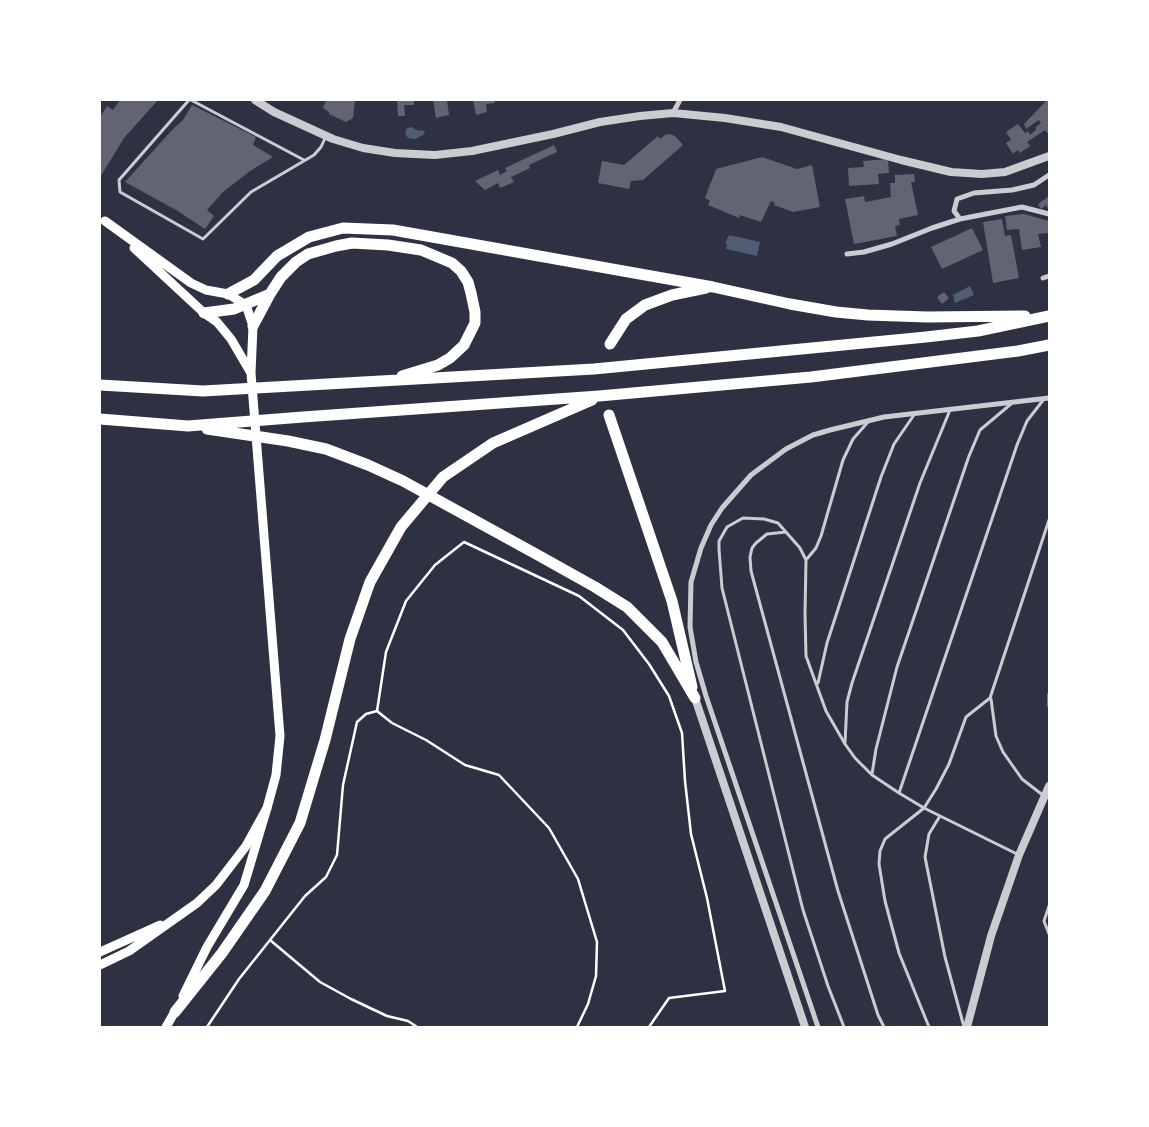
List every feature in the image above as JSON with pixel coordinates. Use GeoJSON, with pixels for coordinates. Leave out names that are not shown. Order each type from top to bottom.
{"type":"FeatureCollection","features":[{"type":"Feature","properties":{"kind":"highway"},"geometry":{"type":"LineString","coordinates":[[228,294],[254,280],[277,256],[309,237],[343,228],[393,230],[713,286],[790,304],[836,312],[927,317],[1049,316]]}},
{"type":"Feature","properties":{"kind":"highway"},"geometry":{"type":"LineString","coordinates":[[253,326],[281,277],[296,262],[308,254],[352,243],[369,244],[421,250],[452,264],[461,271],[468,282],[474,302],[475,323],[469,337],[458,352],[438,365],[384,382]]}},
{"type":"Feature","properties":{"kind":"highway"},"geometry":{"type":"LineString","coordinates":[[610,344],[626,319],[645,305],[672,295],[713,286]]}},
{"type":"Feature","properties":{"kind":"highway"},"geometry":{"type":"LineString","coordinates":[[204,313],[222,312],[246,305],[270,294]]}},
{"type":"Feature","properties":{"kind":"highway"},"geometry":{"type":"LineString","coordinates":[[100,385],[203,391],[384,382],[594,368],[749,355],[978,331],[1049,316]]}},
{"type":"Feature","properties":{"kind":"highway"},"geometry":{"type":"LineString","coordinates":[[188,426],[303,416],[599,396],[811,377],[1018,351],[1049,344]]}},
{"type":"Feature","properties":{"kind":"highway"},"geometry":{"type":"LineString","coordinates":[[176,1012],[222,954],[266,891],[300,823],[325,740],[350,639],[370,582],[401,526],[443,477],[493,443],[599,396]]}},
{"type":"Feature","properties":{"kind":"highway"},"geometry":{"type":"LineString","coordinates":[[609,416],[672,601],[695,698]]}},
{"type":"Feature","properties":{"kind":"highway"},"geometry":{"type":"LineString","coordinates":[[100,420],[188,426],[288,441],[326,448],[368,465],[403,482],[627,607],[662,642],[695,698]]}},
{"type":"Feature","properties":{"kind":"main road"},"geometry":{"type":"LineString","coordinates":[[102,219],[191,282],[206,290],[228,294],[246,305],[253,326],[251,373],[280,736],[276,775],[244,885],[207,947],[176,1012],[166,1027]]}},
{"type":"Feature","properties":{"kind":"main road"},"geometry":{"type":"LineString","coordinates":[[102,219],[216,322],[231,339],[251,373]]}},
{"type":"Feature","properties":{"kind":"main road"},"geometry":{"type":"LineString","coordinates":[[100,965],[128,951],[197,903],[216,885],[246,846],[267,808]]}},
{"type":"Feature","properties":{"kind":"main road"},"geometry":{"type":"LineString","coordinates":[[100,952],[176,918]]}},
{"type":"Feature","properties":{"kind":"street"},"geometry":{"type":"LineString","coordinates":[[255,100],[274,112],[327,136],[363,148],[395,153],[435,155],[472,151],[502,146],[600,122],[640,116],[673,114],[725,118],[781,128],[951,172],[982,174],[1005,172],[1049,156]]}},
{"type":"Feature","properties":{"kind":"street"},"geometry":{"type":"LineString","coordinates":[[673,114],[680,100]]}},
{"type":"Feature","properties":{"kind":"street"},"geometry":{"type":"LineString","coordinates":[[960,219],[954,211],[958,199],[974,193],[1012,190],[1034,185],[1049,175]]}},
{"type":"Feature","properties":{"kind":"street"},"geometry":{"type":"LineString","coordinates":[[847,254],[864,252],[892,244],[960,219],[1022,207],[1049,214]]}},
{"type":"Feature","properties":{"kind":"street"},"geometry":{"type":"LineString","coordinates":[[818,1027],[696,662],[690,627],[691,582],[701,548],[711,525],[722,508],[751,475],[786,449],[813,435],[869,420],[1047,398]]}},
{"type":"Feature","properties":{"kind":"street"},"geometry":{"type":"LineString","coordinates":[[695,698],[806,1027]]}},
{"type":"Feature","properties":{"kind":"street"},"geometry":{"type":"LineString","coordinates":[[965,1027],[991,936],[1019,855],[1049,786]]}},
{"type":"Feature","properties":{"kind":"lane"},"geometry":{"type":"LineString","coordinates":[[304,160],[190,100],[119,180],[120,192],[203,240],[251,192],[304,160],[321,147],[327,136]]}},
{"type":"Feature","properties":{"kind":"lane"},"geometry":{"type":"LineString","coordinates":[[899,793],[1017,445],[1027,421],[1047,398]]}},
{"type":"Feature","properties":{"kind":"lane"},"geometry":{"type":"LineString","coordinates":[[872,774],[876,749],[897,667],[969,456],[980,430],[1011,403]]}},
{"type":"Feature","properties":{"kind":"lane"},"geometry":{"type":"LineString","coordinates":[[845,744],[847,702],[852,683],[920,482],[950,410]]}},
{"type":"Feature","properties":{"kind":"lane"},"geometry":{"type":"LineString","coordinates":[[818,684],[827,643],[881,477],[894,444],[914,414]]}},
{"type":"Feature","properties":{"kind":"lane"},"geometry":{"type":"LineString","coordinates":[[806,560],[816,548],[822,536],[844,460],[853,439],[869,420]]}},
{"type":"Feature","properties":{"kind":"lane"},"geometry":{"type":"LineString","coordinates":[[844,1027],[828,986],[803,910],[722,588],[720,541],[727,527],[743,518],[764,518],[778,523],[794,540],[806,560],[806,656],[818,684],[826,711],[855,758],[872,774],[924,808],[1019,855]]}},
{"type":"Feature","properties":{"kind":"lane"},"geometry":{"type":"LineString","coordinates":[[1044,796],[1022,779],[1003,752],[996,736],[990,698],[1049,520]]}},
{"type":"Feature","properties":{"kind":"lane"},"geometry":{"type":"LineString","coordinates":[[786,532],[767,534],[756,543],[752,548],[750,557],[751,572],[838,891],[878,1015],[884,1027]]}},
{"type":"Feature","properties":{"kind":"lane"},"geometry":{"type":"LineString","coordinates":[[1049,694],[1049,706]]}},
{"type":"Feature","properties":{"kind":"lane"},"geometry":{"type":"LineString","coordinates":[[929,1027],[900,954],[885,901],[878,864],[880,851],[884,839],[924,808],[936,790],[949,764],[966,717],[990,698]]}},
{"type":"Feature","properties":{"kind":"lane"},"geometry":{"type":"LineString","coordinates":[[940,816],[929,834],[925,857],[945,957],[965,1027]]}},
{"type":"Feature","properties":{"kind":"lane"},"geometry":{"type":"LineString","coordinates":[[1049,906],[1044,921],[1049,934]]}},
{"type":"Feature","properties":{"kind":"path"},"geometry":{"type":"LineString","coordinates":[[377,711],[386,652],[406,601],[435,565],[464,542],[579,596],[622,630],[649,664],[669,696],[682,733],[691,834],[708,898],[725,991],[669,998],[649,1027]]}},
{"type":"Feature","properties":{"kind":"path"},"geometry":{"type":"LineString","coordinates":[[208,1027],[239,979],[305,896],[326,877],[337,855],[344,785],[357,722],[366,714],[377,711]]}},
{"type":"Feature","properties":{"kind":"path"},"geometry":{"type":"LineString","coordinates":[[377,711],[392,723],[426,740],[465,765],[499,775],[549,828],[578,879],[597,942],[596,976],[588,1004],[577,1027]]}},
{"type":"Feature","properties":{"kind":"path"},"geometry":{"type":"LineString","coordinates":[[270,940],[320,982],[380,1013],[408,1021],[417,1027]]}},
{"type":"Feature","properties":{"kind":"water"},"geometry":{"type":"Polygon","coordinates":[[[412,127],[416,130],[425,131],[423,135],[415,139],[408,138],[405,133],[407,128],[412,127]]]}},
{"type":"Feature","properties":{"kind":"water"},"geometry":{"type":"Polygon","coordinates":[[[729,235],[760,242],[757,256],[726,249],[727,244],[725,243],[729,235]]]}},
{"type":"Feature","properties":{"kind":"water"},"geometry":{"type":"Polygon","coordinates":[[[970,286],[974,295],[955,303],[953,295],[970,286]]]}},
{"type":"Feature","properties":{"kind":"building"},"geometry":{"type":"Polygon","coordinates":[[[120,100],[158,100],[124,138],[102,174],[100,173],[100,117],[107,106],[113,110],[120,100]]]}},
{"type":"Feature","properties":{"kind":"building"},"geometry":{"type":"Polygon","coordinates":[[[326,100],[355,100],[353,118],[346,122],[329,114],[323,108],[326,100]]]}},
{"type":"Feature","properties":{"kind":"building"},"geometry":{"type":"Polygon","coordinates":[[[397,100],[414,100],[414,105],[404,105],[405,116],[398,116],[397,100]]]}},
{"type":"Feature","properties":{"kind":"building"},"geometry":{"type":"Polygon","coordinates":[[[433,100],[447,100],[449,115],[436,118],[433,100]]]}},
{"type":"Feature","properties":{"kind":"building"},"geometry":{"type":"Polygon","coordinates":[[[473,100],[494,100],[495,103],[486,104],[487,112],[476,115],[473,100]]]}},
{"type":"Feature","properties":{"kind":"building"},"geometry":{"type":"Polygon","coordinates":[[[1049,100],[1049,135],[1045,130],[1027,142],[1030,146],[1020,153],[1018,150],[1013,154],[1006,143],[1011,140],[1006,132],[1018,124],[1025,133],[1028,131],[1030,135],[1041,123],[1039,120],[1026,129],[1024,124],[1049,100]]]}},
{"type":"Feature","properties":{"kind":"building"},"geometry":{"type":"Polygon","coordinates":[[[192,105],[256,137],[253,145],[273,157],[250,171],[223,192],[207,210],[214,216],[205,229],[176,210],[125,182],[183,120],[192,105]]]}},
{"type":"Feature","properties":{"kind":"building"},"geometry":{"type":"Polygon","coordinates":[[[670,134],[675,136],[683,145],[643,180],[631,181],[629,189],[598,183],[602,161],[624,165],[658,136],[660,139],[670,134]]]}},
{"type":"Feature","properties":{"kind":"building"},"geometry":{"type":"Polygon","coordinates":[[[554,145],[557,152],[529,165],[530,168],[511,177],[514,182],[500,188],[498,183],[485,190],[475,181],[498,170],[500,175],[507,171],[505,168],[554,145]]]}},
{"type":"Feature","properties":{"kind":"building"},"geometry":{"type":"Polygon","coordinates":[[[762,157],[797,169],[812,165],[820,207],[793,212],[774,205],[775,203],[771,201],[761,222],[740,215],[739,218],[708,205],[710,201],[705,198],[716,169],[762,157]]]}},
{"type":"Feature","properties":{"kind":"building"},"geometry":{"type":"Polygon","coordinates":[[[888,159],[889,173],[878,174],[879,184],[849,186],[848,168],[864,167],[863,161],[888,159]]]}},
{"type":"Feature","properties":{"kind":"building"},"geometry":{"type":"Polygon","coordinates":[[[914,174],[915,182],[911,182],[918,215],[899,219],[900,225],[895,226],[897,236],[854,244],[845,199],[864,196],[865,202],[891,197],[890,183],[895,183],[895,175],[914,174]]]}},
{"type":"Feature","properties":{"kind":"building"},"geometry":{"type":"Polygon","coordinates":[[[1049,196],[1049,211],[1046,205],[1041,209],[1038,204],[1049,196]]]}},
{"type":"Feature","properties":{"kind":"building"},"geometry":{"type":"Polygon","coordinates":[[[1024,214],[1049,221],[1049,233],[1038,234],[1041,247],[1022,250],[1019,229],[1007,230],[1005,216],[1024,214]]]}},
{"type":"Feature","properties":{"kind":"building"},"geometry":{"type":"Polygon","coordinates":[[[1002,219],[1005,236],[1011,235],[1019,278],[993,283],[983,222],[1002,219]]]}},
{"type":"Feature","properties":{"kind":"building"},"geometry":{"type":"Polygon","coordinates":[[[972,228],[983,250],[942,269],[931,247],[972,228]]]}},
{"type":"Feature","properties":{"kind":"building"},"geometry":{"type":"Polygon","coordinates":[[[944,292],[949,298],[942,304],[937,297],[944,292]]]}}]}
